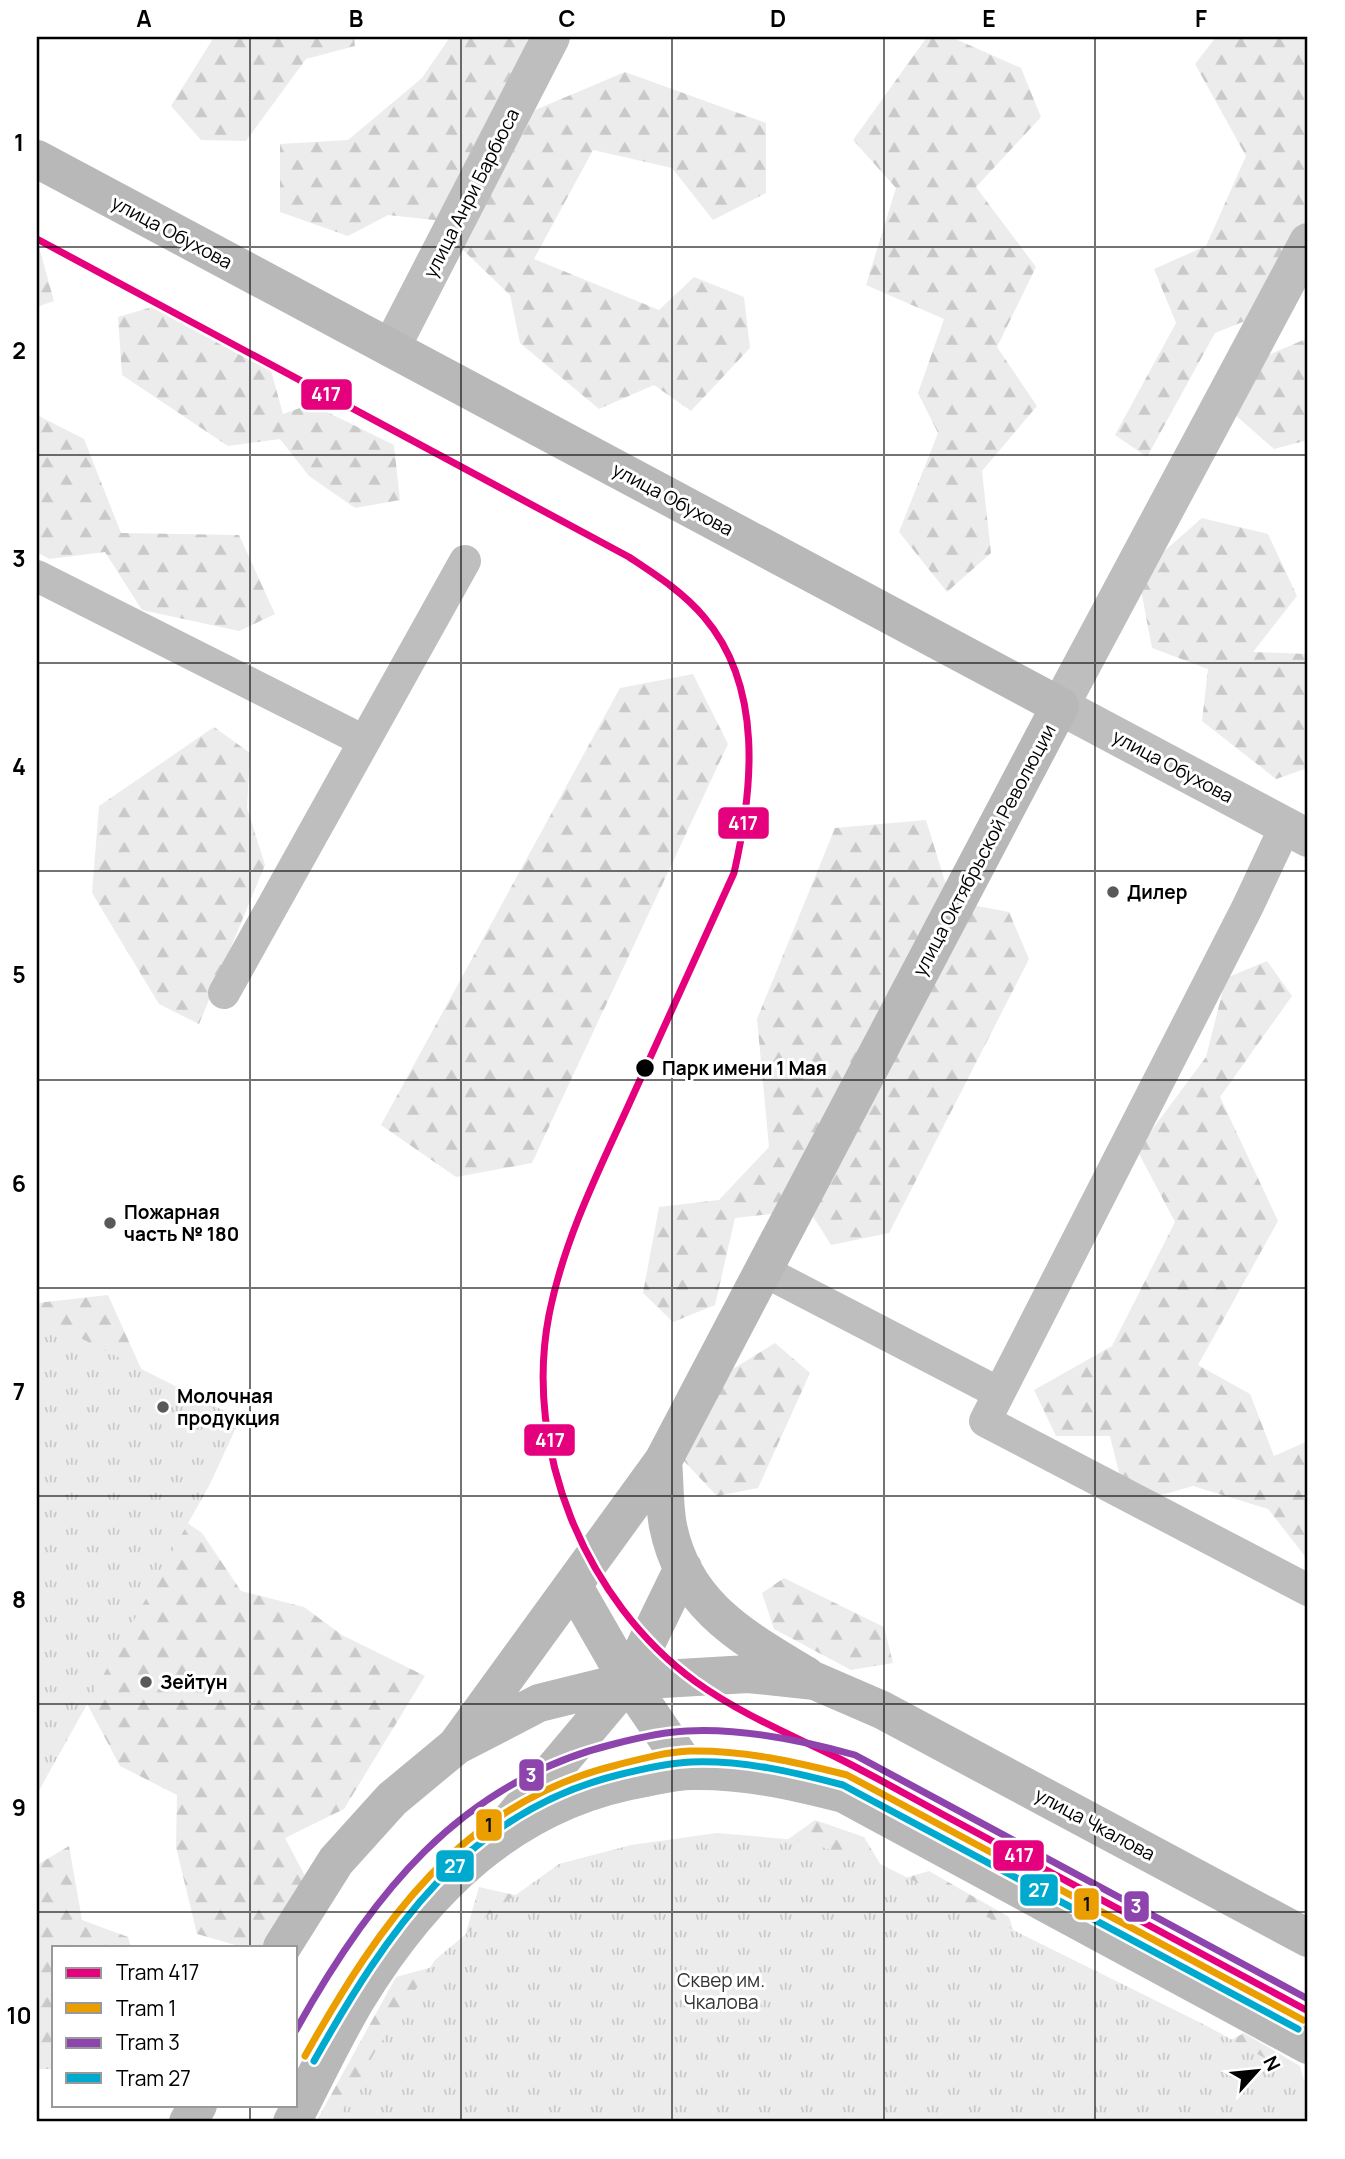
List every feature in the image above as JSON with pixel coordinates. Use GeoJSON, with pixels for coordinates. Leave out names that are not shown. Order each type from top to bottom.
{"type":"FeatureCollection","features":[{"type":"Feature","properties":{"kind":"street","name":"улица Анри Барбюса"},"geometry":{"type":"LineString","coordinates":[[391,348],[551,37]]}},
{"type":"Feature","properties":{"kind":"street","name":"улица Обухова"},"geometry":{"type":"LineString","coordinates":[[37,159],[1297,832]]}},
{"type":"Feature","properties":{"kind":"street","name":"улица Октябрьской Революции"},"geometry":{"type":"LineString","coordinates":[[456,1746],[663,1461],[1060,706],[1308,242]]}},
{"type":"Feature","properties":{"kind":"street"},"geometry":{"type":"LineString","coordinates":[[663,1461],[668,1526],[683,1568],[700,1599],[737,1633],[815,1681]]}},
{"type":"Feature","properties":{"kind":"street"},"geometry":{"type":"LineString","coordinates":[[292,2122],[357,2000],[397,1944],[453,1874],[497,1837],[628,1681],[683,1568]]}},
{"type":"Feature","properties":{"kind":"street"},"geometry":{"type":"LineString","coordinates":[[573,1585],[628,1681],[689,1770]]}},
{"type":"Feature","properties":{"kind":"street"},"geometry":{"type":"LineString","coordinates":[[283,1946],[336,1861],[392,1799],[456,1746],[539,1703],[628,1681],[748,1674],[815,1681]]}},
{"type":"Feature","properties":{"kind":"street","name":"улица Чкалова"},"geometry":{"type":"LineString","coordinates":[[815,1681],[882,1710],[1308,1938]]}},
{"type":"Feature","properties":{"kind":"street"},"geometry":{"type":"LineString","coordinates":[[497,1837],[553,1806],[595,1788],[689,1770],[781,1777],[844,1794],[1308,2045]]}},
{"type":"Feature","properties":{"kind":"street"},"geometry":{"type":"LineString","coordinates":[[188,2122],[197,2106]]}},
{"type":"Feature","properties":{"kind":"lane"},"geometry":{"type":"LineString","coordinates":[[224,993],[465,561]]}},
{"type":"Feature","properties":{"kind":"lane"},"geometry":{"type":"LineString","coordinates":[[37,576],[364,741]]}},
{"type":"Feature","properties":{"kind":"lane"},"geometry":{"type":"LineString","coordinates":[[1297,832],[1248,906],[985,1421],[1308,1590]]}},
{"type":"Feature","properties":{"kind":"lane"},"geometry":{"type":"LineString","coordinates":[[764,1271],[999,1393]]}},
{"type":"Feature","properties":{"kind":"green space"},"geometry":{"type":"Polygon","coordinates":[[[214,37],[354,37],[355,46],[306,59],[246,141],[201,140],[171,106],[214,37]]]}},
{"type":"Feature","properties":{"kind":"green space"},"geometry":{"type":"Polygon","coordinates":[[[450,37],[526,37],[532,53],[443,221],[388,215],[348,236],[280,212],[280,144],[348,140],[422,78],[450,37]]]}},
{"type":"Feature","properties":{"kind":"green space"},"geometry":{"type":"Polygon","coordinates":[[[927,37],[951,37],[1021,68],[1041,117],[976,187],[1036,267],[997,347],[1037,406],[982,471],[991,553],[947,592],[899,532],[938,433],[918,393],[944,319],[866,285],[896,188],[853,140],[927,37]]]}},
{"type":"Feature","properties":{"kind":"green space"},"geometry":{"type":"Polygon","coordinates":[[[1216,37],[1308,37],[1308,260],[1260,315],[1215,333],[1147,457],[1115,435],[1176,323],[1154,269],[1206,246],[1246,156],[1195,64],[1216,37]]]}},
{"type":"Feature","properties":{"kind":"green space"},"geometry":{"type":"Polygon","coordinates":[[[625,72],[766,123],[766,193],[713,220],[672,168],[593,150],[534,259],[659,310],[694,277],[744,297],[750,348],[691,411],[654,385],[599,409],[520,343],[510,295],[462,249],[535,110],[625,72]]]}},
{"type":"Feature","properties":{"kind":"green space"},"geometry":{"type":"Polygon","coordinates":[[[37,240],[54,301],[37,307],[37,240]]]}},
{"type":"Feature","properties":{"kind":"green space"},"geometry":{"type":"Polygon","coordinates":[[[166,303],[267,356],[283,414],[311,404],[394,445],[400,500],[355,508],[309,476],[280,439],[228,446],[122,375],[118,317],[166,303]]]}},
{"type":"Feature","properties":{"kind":"green space"},"geometry":{"type":"Polygon","coordinates":[[[1308,338],[1308,440],[1274,449],[1234,414],[1261,358],[1308,338]]]}},
{"type":"Feature","properties":{"kind":"green space"},"geometry":{"type":"Polygon","coordinates":[[[37,415],[84,439],[121,533],[239,535],[275,614],[239,631],[142,610],[105,552],[49,559],[37,552],[37,415]]]}},
{"type":"Feature","properties":{"kind":"green space"},"geometry":{"type":"Polygon","coordinates":[[[1202,518],[1268,534],[1297,596],[1253,652],[1308,654],[1308,768],[1276,779],[1202,721],[1208,669],[1152,648],[1138,574],[1202,518]]]}},
{"type":"Feature","properties":{"kind":"green space"},"geometry":{"type":"Polygon","coordinates":[[[693,674],[728,744],[532,1163],[456,1177],[381,1125],[620,688],[693,674]]]}},
{"type":"Feature","properties":{"kind":"green space"},"geometry":{"type":"Polygon","coordinates":[[[214,727],[250,753],[247,808],[265,865],[199,1024],[159,1004],[92,893],[99,806],[214,727]]]}},
{"type":"Feature","properties":{"kind":"green space"},"geometry":{"type":"Polygon","coordinates":[[[926,820],[951,901],[1009,912],[1029,959],[889,1233],[831,1245],[809,1210],[735,1218],[715,1305],[673,1322],[643,1293],[659,1207],[719,1200],[769,1147],[757,1019],[835,828],[926,820]]]}},
{"type":"Feature","properties":{"kind":"green space"},"geometry":{"type":"Polygon","coordinates":[[[1267,961],[1292,996],[1220,1097],[1278,1221],[1198,1365],[1250,1394],[1274,1456],[1308,1441],[1308,1560],[1268,1509],[1193,1486],[1127,1505],[1110,1436],[1056,1436],[1034,1390],[1112,1346],[1175,1222],[1137,1150],[1206,1057],[1226,978],[1267,961]]]}},
{"type":"Feature","properties":{"kind":"green space"},"geometry":{"type":"Polygon","coordinates":[[[108,1295],[143,1373],[37,1381],[37,1303],[108,1295]]]}},
{"type":"Feature","properties":{"kind":"green space"},"geometry":{"type":"Polygon","coordinates":[[[37,1316],[240,1419],[210,1484],[37,1794],[37,1316]]]}},
{"type":"Feature","properties":{"kind":"green space"},"geometry":{"type":"Polygon","coordinates":[[[775,1343],[810,1373],[758,1488],[717,1496],[683,1460],[723,1375],[775,1343]]]}},
{"type":"Feature","properties":{"kind":"green space"},"geometry":{"type":"Polygon","coordinates":[[[155,1501],[202,1533],[241,1591],[304,1607],[342,1635],[425,1676],[344,1809],[285,1838],[315,1895],[286,1946],[239,1946],[197,1934],[176,1847],[177,1795],[120,1766],[84,1698],[155,1501]]]}},
{"type":"Feature","properties":{"kind":"green space"},"geometry":{"type":"Polygon","coordinates":[[[784,1578],[884,1627],[893,1663],[851,1670],[774,1629],[762,1593],[784,1578]]]}},
{"type":"Feature","properties":{"kind":"green space"},"geometry":{"type":"Polygon","coordinates":[[[815,1820],[864,1837],[891,1882],[929,1871],[1009,1917],[1021,1953],[773,1850],[815,1820]]]}},
{"type":"Feature","properties":{"kind":"green space","name":"Сквер им. Чкалова"},"geometry":{"type":"Polygon","coordinates":[[[717,1833],[797,1840],[880,1864],[1207,2026],[1308,2082],[1308,2122],[336,2122],[376,2050],[435,1960],[492,1912],[559,1864],[631,1845],[717,1833]]]}},
{"type":"Feature","properties":{"kind":"green space"},"geometry":{"type":"Polygon","coordinates":[[[69,1846],[82,1920],[128,1937],[131,1946],[52,1946],[52,2069],[37,2069],[37,1865],[69,1846]]]}},
{"type":"Feature","properties":{"kind":"green space"},"geometry":{"type":"Polygon","coordinates":[[[479,1887],[533,1899],[399,2122],[316,2122],[396,1977],[458,1960],[479,1887]]]}},
{"type":"Feature","properties":{"kind":"green space"},"geometry":{"type":"Polygon","coordinates":[[[1244,2033],[1300,2066],[1308,2094],[1216,2048],[1244,2033]]]}},
{"type":"Feature","properties":{"kind":"tram line","name":"417"},"geometry":{"type":"LineString","coordinates":[[37,239],[629,557],[669,584],[696,608],[723,645],[737,675],[745,707],[749,774],[746,808],[734,873],[581,1212],[549,1315],[543,1366],[545,1417],[555,1469],[571,1518],[594,1566],[623,1609],[657,1648],[696,1682],[729,1704],[863,1771],[1308,2011]]}},
{"type":"Feature","properties":{"kind":"tram line","name":"3"},"geometry":{"type":"LineString","coordinates":[[298,2027],[355,1935],[388,1891],[425,1851],[465,1816],[509,1786],[559,1762],[614,1744],[687,1731],[729,1731],[772,1736],[855,1755],[1308,1999]]}},
{"type":"Feature","properties":{"kind":"tram line","name":"1"},"geometry":{"type":"LineString","coordinates":[[305,2056],[363,1960],[395,1916],[430,1875],[469,1839],[513,1808],[562,1783],[635,1760],[690,1751],[750,1755],[847,1775],[1303,2020]]}},
{"type":"Feature","properties":{"kind":"tram line","name":"27"},"geometry":{"type":"LineString","coordinates":[[314,2061],[370,1968],[402,1924],[436,1884],[474,1848],[516,1817],[564,1793],[618,1775],[691,1762],[749,1765],[843,1785],[1298,2029]]}},
{"type":"Feature","properties":{"kind":"place","name":"Дилер"},"geometry":{"type":"Point","coordinates":[1113,892]}},
{"type":"Feature","properties":{"kind":"place","name":"Парк имени 1 Мая"},"geometry":{"type":"Point","coordinates":[645,1068]}},
{"type":"Feature","properties":{"kind":"place","name":"Пожарная часть № 180"},"geometry":{"type":"Point","coordinates":[110,1223]}},
{"type":"Feature","properties":{"kind":"place","name":"Молочная продукция"},"geometry":{"type":"Point","coordinates":[163,1407]}},
{"type":"Feature","properties":{"kind":"place","name":"Зейтун"},"geometry":{"type":"Point","coordinates":[146,1682]}}]}
